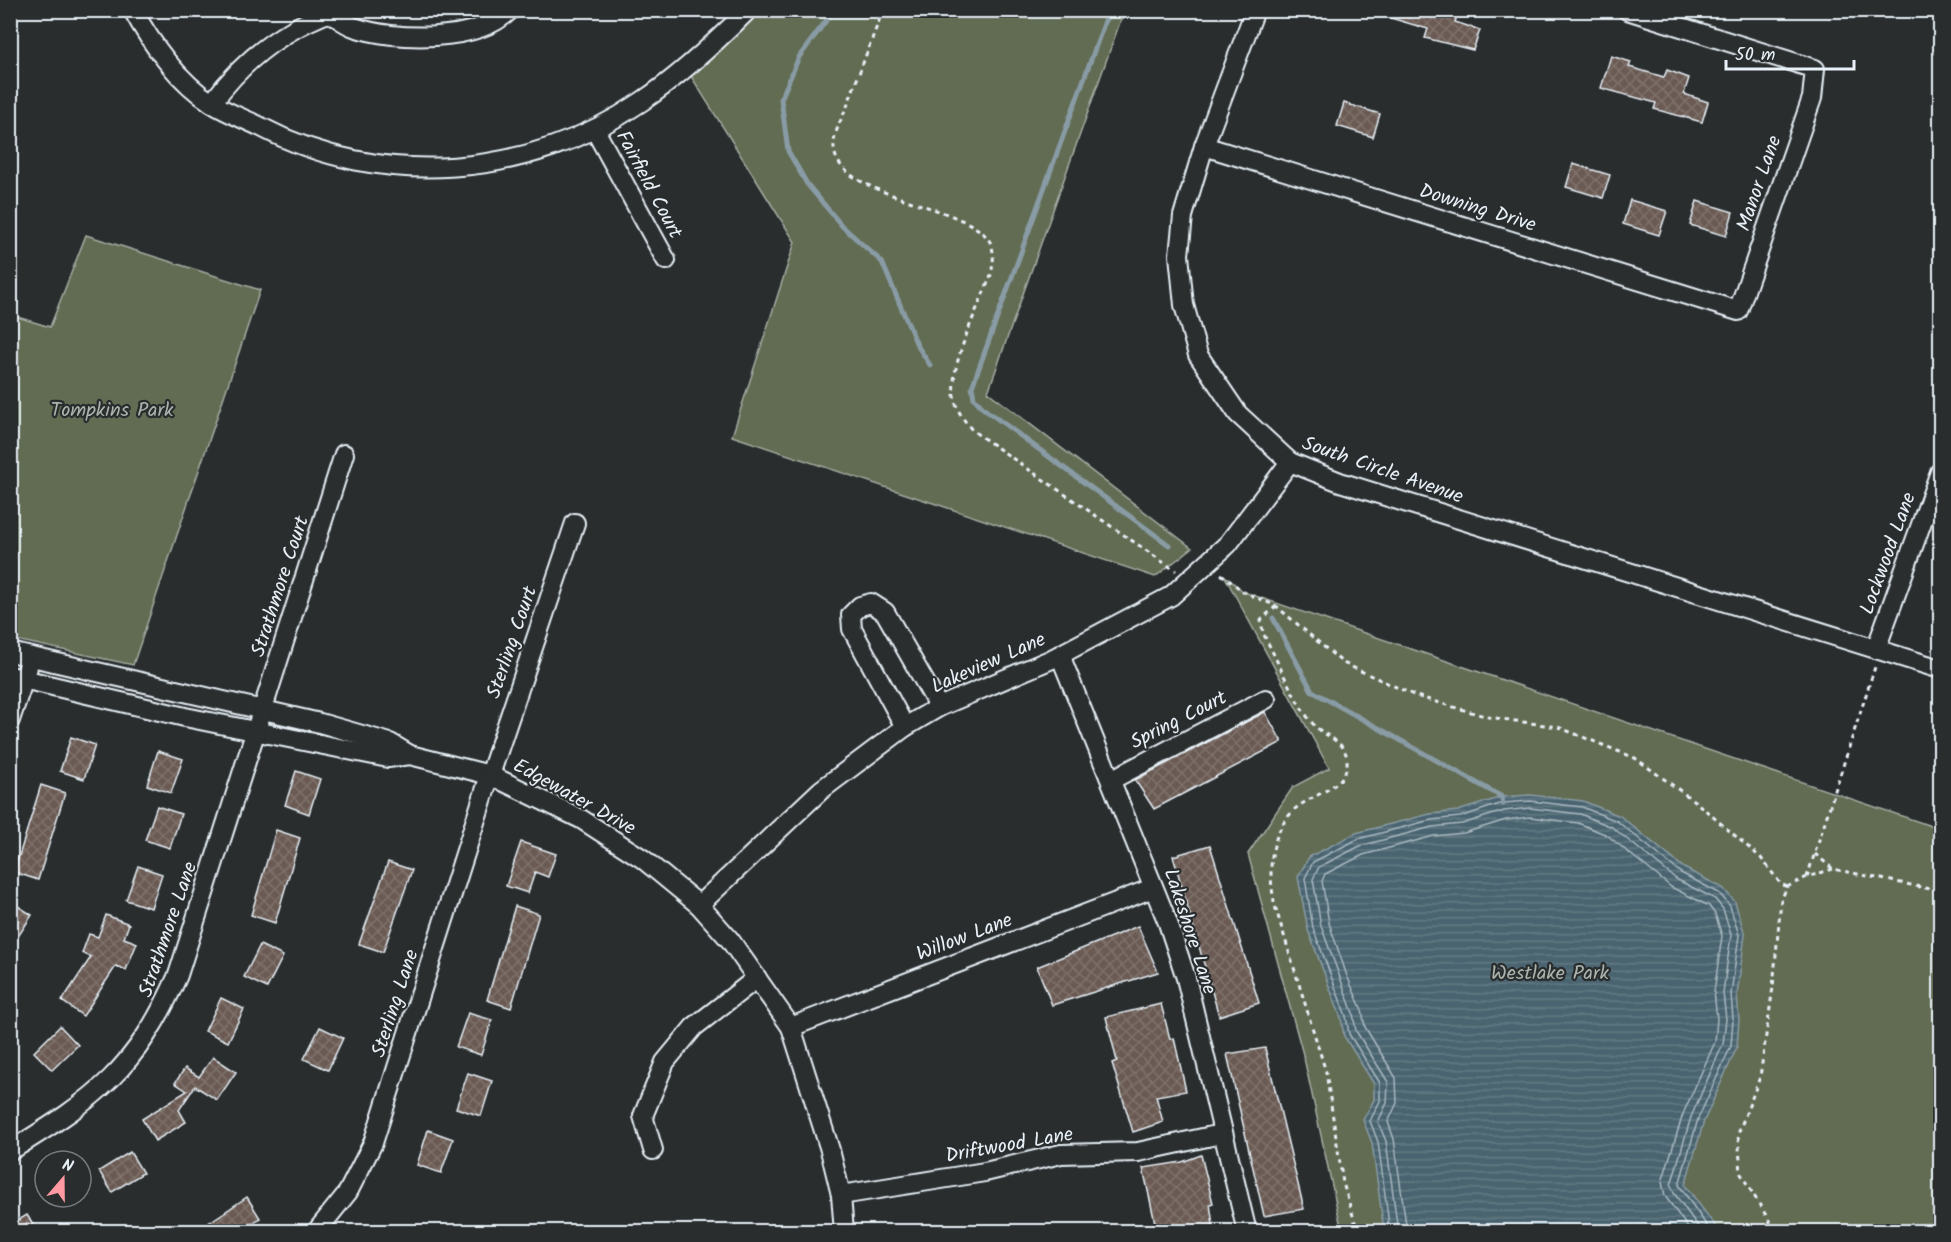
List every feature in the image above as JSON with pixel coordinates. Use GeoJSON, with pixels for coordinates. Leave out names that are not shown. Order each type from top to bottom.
{"type":"FeatureCollection","features":[{"type":"Feature","properties":{"kind":"street"},"geometry":{"type":"LineString","coordinates":[[133,10],[170,63],[212,103],[302,146],[346,160],[408,169],[471,166],[523,157],[595,129],[641,102],[686,68],[748,10]]}},
{"type":"Feature","properties":{"kind":"street"},"geometry":{"type":"LineString","coordinates":[[212,103],[231,77],[251,57],[297,27],[333,12],[351,26],[373,32],[435,36],[464,32],[502,18],[510,10]]}},
{"type":"Feature","properties":{"kind":"street","name":"South Circle Avenue"},"geometry":{"type":"LineString","coordinates":[[1256,10],[1204,146],[1183,216],[1179,255],[1184,305],[1198,355],[1224,397],[1253,430],[1290,462],[1341,482],[1941,669]]}},
{"type":"Feature","properties":{"kind":"street","name":"Manor Lane"},"geometry":{"type":"LineString","coordinates":[[1627,10],[1815,69],[1812,98],[1738,311]]}},
{"type":"Feature","properties":{"kind":"street","name":"Fairfield Court"},"geometry":{"type":"LineString","coordinates":[[595,129],[666,260]]}},
{"type":"Feature","properties":{"kind":"street","name":"Downing Drive"},"geometry":{"type":"LineString","coordinates":[[1204,146],[1738,311]]}},
{"type":"Feature","properties":{"kind":"street","name":"Strathmore Court"},"geometry":{"type":"LineString","coordinates":[[256,732],[344,454]]}},
{"type":"Feature","properties":{"kind":"street","name":"Lakeview Lane"},"geometry":{"type":"LineString","coordinates":[[699,905],[821,790],[905,727],[939,707],[1060,655],[1171,596],[1197,574],[1250,518],[1290,462]]}},
{"type":"Feature","properties":{"kind":"street","name":"Lockwood Lane"},"geometry":{"type":"LineString","coordinates":[[1878,650],[1941,472]]}},
{"type":"Feature","properties":{"kind":"street","name":"Sterling Court"},"geometry":{"type":"LineString","coordinates":[[490,775],[575,524]]}},
{"type":"Feature","properties":{"kind":"street"},"geometry":{"type":"LineString","coordinates":[[905,727],[852,628],[851,615],[860,606],[871,603],[885,612],[939,707]]}},
{"type":"Feature","properties":{"kind":"street","name":"Edgewater Drive"},"geometry":{"type":"LineString","coordinates":[[10,652],[320,723],[390,743],[411,755],[490,775],[581,819],[643,859],[699,905],[730,940],[791,1027],[830,1150],[841,1195],[844,1232]]}},
{"type":"Feature","properties":{"kind":"street","name":"Lakeshore Lane"},"geometry":{"type":"LineString","coordinates":[[1060,655],[1168,923],[1186,978],[1221,1134],[1246,1232]]}},
{"type":"Feature","properties":{"kind":"street"},"geometry":{"type":"LineString","coordinates":[[10,720],[17,677],[31,657]]}},
{"type":"Feature","properties":{"kind":"street","name":"Edgewater Drive"},"geometry":{"type":"LineString","coordinates":[[17,677],[256,732],[388,758],[411,755]]}},
{"type":"Feature","properties":{"kind":"street","name":"Spring Court"},"geometry":{"type":"LineString","coordinates":[[1111,780],[1266,699]]}},
{"type":"Feature","properties":{"kind":"street","name":"Strathmore Lane"},"geometry":{"type":"LineString","coordinates":[[10,1151],[69,1115],[108,1083],[142,1043],[162,1011],[178,975],[256,732]]}},
{"type":"Feature","properties":{"kind":"street","name":"Sterling Lane"},"geometry":{"type":"LineString","coordinates":[[316,1232],[348,1192],[373,1143],[490,775]]}},
{"type":"Feature","properties":{"kind":"street","name":"Willow Lane"},"geometry":{"type":"LineString","coordinates":[[791,1027],[1153,888]]}},
{"type":"Feature","properties":{"kind":"street"},"geometry":{"type":"LineString","coordinates":[[653,1150],[643,1116],[664,1062],[693,1027],[758,978]]}},
{"type":"Feature","properties":{"kind":"street","name":"Driftwood Lane"},"geometry":{"type":"LineString","coordinates":[[841,1195],[985,1172],[1061,1154],[1138,1152],[1221,1134]]}},
{"type":"Feature","properties":{"kind":"path"},"geometry":{"type":"LineString","coordinates":[[883,10],[834,144],[842,169],[863,182],[963,222],[981,232],[990,242],[994,257],[991,275],[954,377],[954,396],[962,418],[973,431],[1179,573],[1224,574],[1244,592],[1276,606],[1343,663],[1416,696],[1488,717],[1558,727],[1635,758],[1697,803],[1761,858],[1780,883],[1787,886]]}},
{"type":"Feature","properties":{"kind":"path"},"geometry":{"type":"LineString","coordinates":[[1276,606],[1261,620],[1263,633],[1306,715],[1316,728],[1343,747],[1347,761],[1343,777],[1337,784],[1313,796],[1292,811],[1279,833],[1271,855],[1270,880],[1275,906],[1326,1072],[1343,1183],[1358,1232]]}},
{"type":"Feature","properties":{"kind":"path"},"geometry":{"type":"LineString","coordinates":[[1807,877],[1878,650]]}},
{"type":"Feature","properties":{"kind":"path"},"geometry":{"type":"LineString","coordinates":[[1815,854],[1833,869],[1941,891]]}},
{"type":"Feature","properties":{"kind":"path"},"geometry":{"type":"LineString","coordinates":[[1776,1232],[1741,1174],[1738,1134],[1760,1077],[1773,987],[1781,900],[1787,886],[1833,869]]}},
{"type":"Feature","properties":{"kind":"green space"},"geometry":{"type":"Polygon","coordinates":[[[756,11],[1124,11],[988,392],[1192,548],[1155,577],[732,436],[795,242],[689,73],[756,11]]]}},
{"type":"Feature","properties":{"kind":"green space","name":"Tompkins Park"},"geometry":{"type":"Polygon","coordinates":[[[86,235],[260,290],[133,665],[11,639],[11,315],[50,327],[86,235]]]}},
{"type":"Feature","properties":{"kind":"green space","name":"Westlake Park"},"geometry":{"type":"Polygon","coordinates":[[[1224,575],[1244,592],[1940,829],[1940,1231],[1342,1231],[1304,1058],[1248,854],[1293,787],[1329,768],[1224,575]]]}},
{"type":"Feature","properties":{"kind":"water"},"geometry":{"type":"Polygon","coordinates":[[[1530,795],[1583,801],[1620,816],[1684,868],[1723,888],[1735,902],[1745,935],[1737,995],[1739,1019],[1737,1047],[1704,1121],[1685,1185],[1719,1231],[1384,1231],[1372,1143],[1363,1120],[1374,1100],[1374,1084],[1344,1036],[1341,1018],[1308,930],[1298,877],[1309,857],[1356,833],[1430,814],[1458,811],[1502,797],[1530,795]]]}},
{"type":"Feature","properties":{"kind":"building"},"geometry":{"type":"Polygon","coordinates":[[[1378,10],[1459,10],[1455,22],[1480,30],[1473,50],[1425,38],[1428,29],[1377,14],[1378,10]]]}},
{"type":"Feature","properties":{"kind":"building"},"geometry":{"type":"Polygon","coordinates":[[[1611,56],[1631,62],[1629,67],[1664,77],[1667,70],[1689,78],[1684,94],[1708,102],[1702,122],[1654,109],[1656,103],[1601,88],[1611,56]]]}},
{"type":"Feature","properties":{"kind":"building"},"geometry":{"type":"Polygon","coordinates":[[[1344,103],[1380,114],[1373,137],[1337,126],[1344,103]]]}},
{"type":"Feature","properties":{"kind":"building"},"geometry":{"type":"Polygon","coordinates":[[[1573,164],[1610,175],[1603,198],[1566,187],[1573,164]]]}},
{"type":"Feature","properties":{"kind":"building"},"geometry":{"type":"Polygon","coordinates":[[[1630,200],[1667,211],[1659,235],[1623,224],[1630,200]]]}},
{"type":"Feature","properties":{"kind":"building"},"geometry":{"type":"Polygon","coordinates":[[[1697,201],[1733,212],[1726,236],[1690,225],[1697,201]]]}},
{"type":"Feature","properties":{"kind":"building"},"geometry":{"type":"Polygon","coordinates":[[[1265,712],[1282,742],[1154,809],[1135,780],[1265,712]]]}},
{"type":"Feature","properties":{"kind":"building"},"geometry":{"type":"Polygon","coordinates":[[[71,737],[95,745],[84,779],[60,771],[71,737]]]}},
{"type":"Feature","properties":{"kind":"building"},"geometry":{"type":"Polygon","coordinates":[[[158,751],[183,759],[171,793],[147,785],[158,751]]]}},
{"type":"Feature","properties":{"kind":"building"},"geometry":{"type":"Polygon","coordinates":[[[296,771],[320,779],[309,814],[285,805],[296,771]]]}},
{"type":"Feature","properties":{"kind":"building"},"geometry":{"type":"Polygon","coordinates":[[[41,785],[65,793],[38,880],[14,872],[41,785]]]}},
{"type":"Feature","properties":{"kind":"building"},"geometry":{"type":"Polygon","coordinates":[[[157,806],[181,814],[170,848],[145,840],[157,806]]]}},
{"type":"Feature","properties":{"kind":"building"},"geometry":{"type":"Polygon","coordinates":[[[276,830],[300,838],[275,923],[251,915],[276,830]]]}},
{"type":"Feature","properties":{"kind":"building"},"geometry":{"type":"Polygon","coordinates":[[[521,842],[556,854],[548,877],[535,872],[528,893],[506,886],[521,842]]]}},
{"type":"Feature","properties":{"kind":"building"},"geometry":{"type":"Polygon","coordinates":[[[1210,845],[1259,1003],[1219,1016],[1173,856],[1210,845]]]}},
{"type":"Feature","properties":{"kind":"building"},"geometry":{"type":"Polygon","coordinates":[[[388,862],[412,870],[383,952],[359,944],[388,862]]]}},
{"type":"Feature","properties":{"kind":"building"},"geometry":{"type":"Polygon","coordinates":[[[138,866],[162,874],[151,908],[126,900],[138,866]]]}},
{"type":"Feature","properties":{"kind":"building"},"geometry":{"type":"Polygon","coordinates":[[[10,901],[32,915],[10,949],[10,901]]]}},
{"type":"Feature","properties":{"kind":"building"},"geometry":{"type":"Polygon","coordinates":[[[515,906],[539,914],[511,1008],[487,1000],[515,906]]]}},
{"type":"Feature","properties":{"kind":"building"},"geometry":{"type":"Polygon","coordinates":[[[106,915],[129,924],[124,938],[137,943],[126,970],[116,966],[83,1016],[62,1001],[91,957],[82,953],[89,934],[98,937],[106,915]]]}},
{"type":"Feature","properties":{"kind":"building"},"geometry":{"type":"Polygon","coordinates":[[[1138,926],[1158,972],[1052,1005],[1037,967],[1138,926]]]}},
{"type":"Feature","properties":{"kind":"building"},"geometry":{"type":"Polygon","coordinates":[[[260,945],[283,956],[267,988],[244,977],[260,945]]]}},
{"type":"Feature","properties":{"kind":"building"},"geometry":{"type":"Polygon","coordinates":[[[221,998],[244,1009],[228,1042],[205,1031],[221,998]]]}},
{"type":"Feature","properties":{"kind":"building"},"geometry":{"type":"Polygon","coordinates":[[[1161,1004],[1170,1039],[1174,1038],[1186,1091],[1156,1096],[1163,1122],[1133,1132],[1112,1063],[1117,1061],[1106,1017],[1161,1004]]]}},
{"type":"Feature","properties":{"kind":"building"},"geometry":{"type":"Polygon","coordinates":[[[468,1013],[492,1020],[481,1055],[456,1047],[468,1013]]]}},
{"type":"Feature","properties":{"kind":"building"},"geometry":{"type":"Polygon","coordinates":[[[60,1026],[78,1045],[52,1070],[34,1052],[60,1026]]]}},
{"type":"Feature","properties":{"kind":"building"},"geometry":{"type":"Polygon","coordinates":[[[320,1027],[343,1038],[328,1070],[304,1059],[320,1027]]]}},
{"type":"Feature","properties":{"kind":"building"},"geometry":{"type":"Polygon","coordinates":[[[1265,1048],[1304,1209],[1264,1216],[1227,1054],[1265,1048]]]}},
{"type":"Feature","properties":{"kind":"building"},"geometry":{"type":"Polygon","coordinates":[[[213,1057],[236,1072],[217,1100],[195,1086],[179,1110],[186,1122],[155,1141],[142,1119],[187,1091],[175,1083],[185,1068],[199,1077],[213,1057]]]}},
{"type":"Feature","properties":{"kind":"building"},"geometry":{"type":"Polygon","coordinates":[[[468,1073],[492,1081],[481,1116],[456,1108],[468,1073]]]}},
{"type":"Feature","properties":{"kind":"building"},"geometry":{"type":"Polygon","coordinates":[[[428,1130],[453,1139],[441,1173],[417,1165],[428,1130]]]}},
{"type":"Feature","properties":{"kind":"building"},"geometry":{"type":"Polygon","coordinates":[[[130,1152],[143,1173],[112,1192],[99,1171],[130,1152]]]}},
{"type":"Feature","properties":{"kind":"building"},"geometry":{"type":"Polygon","coordinates":[[[1201,1155],[1213,1203],[1210,1204],[1214,1232],[1157,1232],[1143,1168],[1182,1162],[1201,1155]]]}},
{"type":"Feature","properties":{"kind":"building"},"geometry":{"type":"Polygon","coordinates":[[[247,1197],[260,1218],[239,1232],[195,1232],[247,1197]]]}},
{"type":"Feature","properties":{"kind":"building"},"geometry":{"type":"Polygon","coordinates":[[[27,1215],[38,1232],[10,1232],[10,1225],[27,1215]]]}},
{"type":"Feature","properties":{"kind":"waterway"},"geometry":{"type":"LineString","coordinates":[[834,10],[799,57],[781,99],[788,151],[807,184],[842,226],[882,262],[917,345],[930,365]]}},
{"type":"Feature","properties":{"kind":"waterway"},"geometry":{"type":"LineString","coordinates":[[1109,10],[972,387],[974,398],[984,409],[1169,545]]}},
{"type":"Feature","properties":{"kind":"waterway"},"geometry":{"type":"LineString","coordinates":[[1273,618],[1312,691],[1502,797],[1503,804]]}}]}
